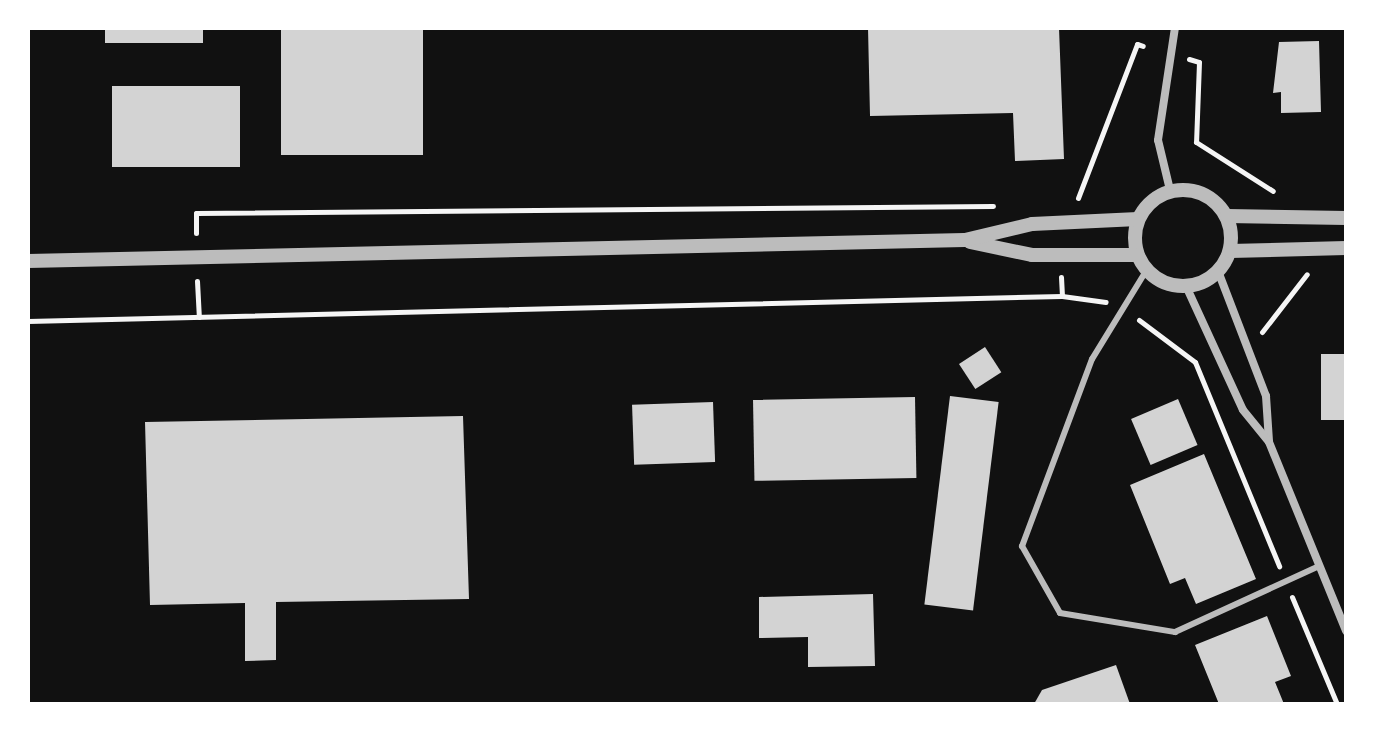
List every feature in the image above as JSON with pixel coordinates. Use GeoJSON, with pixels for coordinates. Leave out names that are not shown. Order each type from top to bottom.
{"type":"FeatureCollection","features":[{"type":"Feature","properties":{"kind":"street"},"geometry":{"type":"LineString","coordinates":[[1170,190],[1158,140],[1175,28]]}},
{"type":"Feature","properties":{"kind":"street"},"geometry":{"type":"LineString","coordinates":[[28,261],[965,240],[1032,224],[1138,219],[1170,190],[1193,190],[1227,216],[1346,218]]}},
{"type":"Feature","properties":{"kind":"street"},"geometry":{"type":"LineString","coordinates":[[1138,219],[1136,255],[1146,271],[1168,285],[1186,286],[1218,271],[1230,251],[1227,216]]}},
{"type":"Feature","properties":{"kind":"street"},"geometry":{"type":"LineString","coordinates":[[965,240],[1032,255],[1136,255]]}},
{"type":"Feature","properties":{"kind":"street"},"geometry":{"type":"LineString","coordinates":[[1230,251],[1346,248]]}},
{"type":"Feature","properties":{"kind":"street"},"geometry":{"type":"LineString","coordinates":[[1218,271],[1266,396],[1269,442]]}},
{"type":"Feature","properties":{"kind":"street"},"geometry":{"type":"LineString","coordinates":[[1186,286],[1243,410],[1269,442],[1319,566],[1343,616],[1346,631]]}},
{"type":"Feature","properties":{"kind":"lane"},"geometry":{"type":"LineString","coordinates":[[1146,271],[1092,359],[1022,546],[1060,613],[1175,632],[1319,566]]}},
{"type":"Feature","properties":{"kind":"path"},"geometry":{"type":"LineString","coordinates":[[1067,205],[1076,205],[1137,44],[1143,46]]}},
{"type":"Feature","properties":{"kind":"path"},"geometry":{"type":"LineString","coordinates":[[1187,58],[1199,62],[1196,142],[1279,195]]}},
{"type":"Feature","properties":{"kind":"path"},"geometry":{"type":"LineString","coordinates":[[196,233],[196,213],[1012,205]]}},
{"type":"Feature","properties":{"kind":"path"},"geometry":{"type":"LineString","coordinates":[[1258,334],[1310,264]]}},
{"type":"Feature","properties":{"kind":"path"},"geometry":{"type":"LineString","coordinates":[[197,280],[199,317]]}},
{"type":"Feature","properties":{"kind":"path"},"geometry":{"type":"LineString","coordinates":[[28,321],[1062,296],[1098,298],[1122,310],[1195,362],[1337,704]]}},
{"type":"Feature","properties":{"kind":"building"},"geometry":{"type":"Polygon","coordinates":[[[105,28],[203,28],[203,43],[105,43],[105,28]]]}},
{"type":"Feature","properties":{"kind":"building"},"geometry":{"type":"Polygon","coordinates":[[[281,28],[423,28],[423,155],[281,155],[281,28]]]}},
{"type":"Feature","properties":{"kind":"building"},"geometry":{"type":"Polygon","coordinates":[[[868,28],[1059,28],[1064,159],[1015,161],[1013,113],[870,116],[868,28]]]}},
{"type":"Feature","properties":{"kind":"building"},"geometry":{"type":"Polygon","coordinates":[[[1319,41],[1321,112],[1281,113],[1281,92],[1273,93],[1279,42],[1319,41]]]}},
{"type":"Feature","properties":{"kind":"building"},"geometry":{"type":"Polygon","coordinates":[[[112,86],[240,86],[240,167],[112,167],[112,86]]]}},
{"type":"Feature","properties":{"kind":"building"},"geometry":{"type":"Polygon","coordinates":[[[985,347],[1001,372],[975,389],[959,364],[985,347]]]}},
{"type":"Feature","properties":{"kind":"building"},"geometry":{"type":"Polygon","coordinates":[[[1321,354],[1346,354],[1346,420],[1321,420],[1321,354]]]}},
{"type":"Feature","properties":{"kind":"building"},"geometry":{"type":"Polygon","coordinates":[[[950,396],[999,402],[973,610],[924,604],[950,396]]]}},
{"type":"Feature","properties":{"kind":"building"},"geometry":{"type":"Polygon","coordinates":[[[915,397],[916,478],[754,481],[753,400],[915,397]]]}},
{"type":"Feature","properties":{"kind":"building"},"geometry":{"type":"Polygon","coordinates":[[[1178,399],[1198,445],[1151,465],[1131,419],[1178,399]]]}},
{"type":"Feature","properties":{"kind":"building"},"geometry":{"type":"Polygon","coordinates":[[[713,402],[715,462],[634,465],[632,405],[713,402]]]}},
{"type":"Feature","properties":{"kind":"building"},"geometry":{"type":"Polygon","coordinates":[[[463,416],[469,599],[276,602],[276,660],[245,661],[245,603],[150,605],[145,422],[463,416]]]}},
{"type":"Feature","properties":{"kind":"building"},"geometry":{"type":"Polygon","coordinates":[[[1204,454],[1256,579],[1196,604],[1185,578],[1170,584],[1130,485],[1204,454]]]}},
{"type":"Feature","properties":{"kind":"building"},"geometry":{"type":"Polygon","coordinates":[[[873,594],[875,666],[808,667],[808,637],[759,638],[759,597],[873,594]]]}},
{"type":"Feature","properties":{"kind":"building"},"geometry":{"type":"Polygon","coordinates":[[[1267,616],[1291,676],[1275,682],[1284,704],[1219,704],[1195,645],[1267,616]]]}},
{"type":"Feature","properties":{"kind":"building"},"geometry":{"type":"Polygon","coordinates":[[[1116,665],[1130,704],[1034,704],[1042,690],[1116,665]]]}}]}
